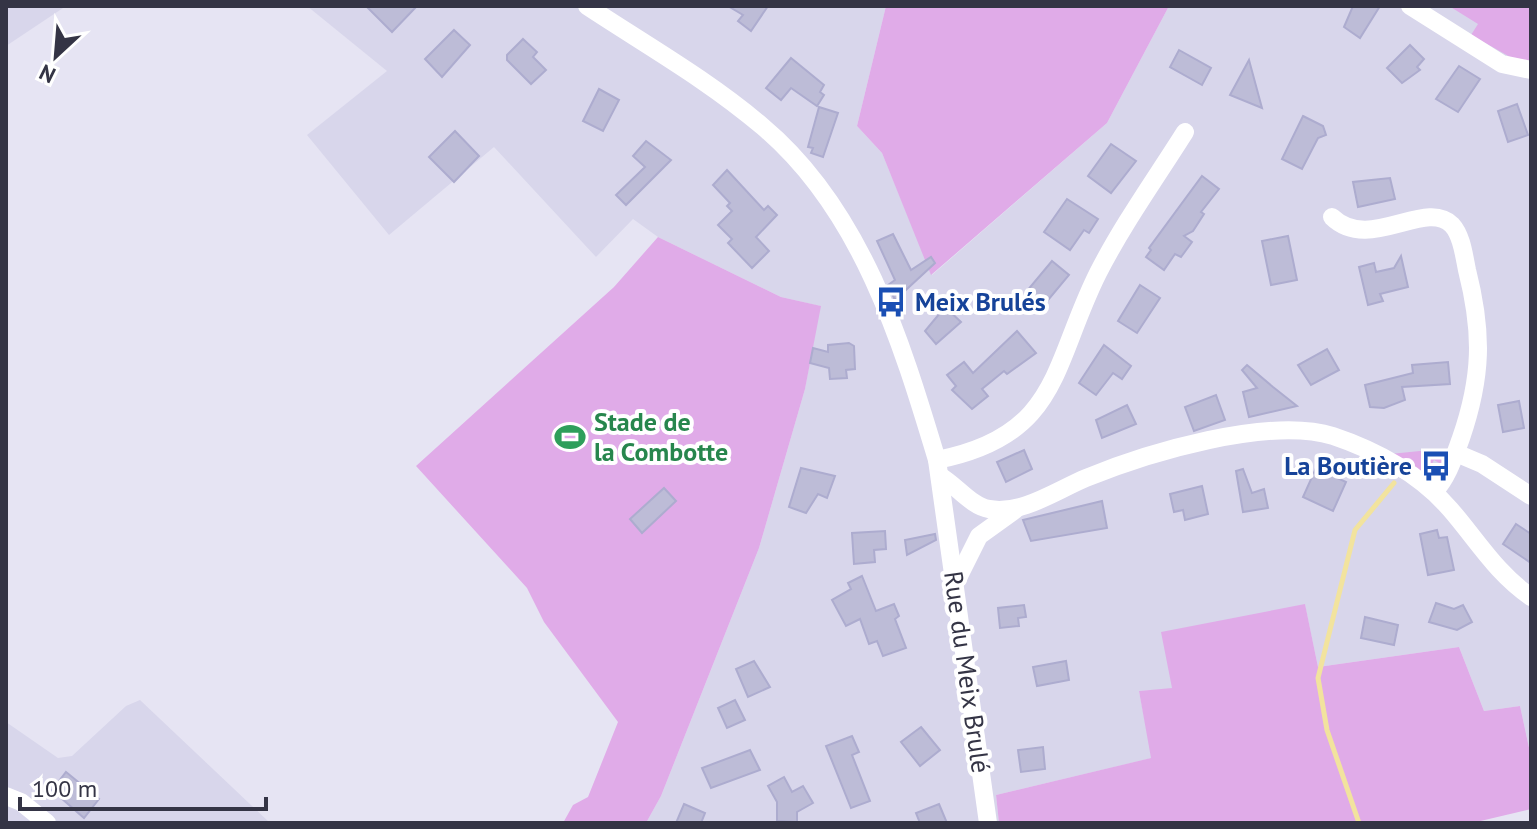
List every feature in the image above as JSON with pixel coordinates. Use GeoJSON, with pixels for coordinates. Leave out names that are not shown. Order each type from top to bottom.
{"type":"FeatureCollection","features":[{"type":"Feature","properties":{"kind":"street","name":"Rue du Meix Brulé"},"geometry":{"type":"LineString","coordinates":[[587,6],[743,110],[788,151],[829,199],[862,255],[920,403],[939,468],[988,823]]}},
{"type":"Feature","properties":{"kind":"street"},"geometry":{"type":"LineString","coordinates":[[1410,6],[1502,64],[1531,70]]}},
{"type":"Feature","properties":{"kind":"street"},"geometry":{"type":"LineString","coordinates":[[984,509],[939,468],[1014,430],[1047,395],[1098,274],[1185,132]]}},
{"type":"Feature","properties":{"kind":"street"},"geometry":{"type":"LineString","coordinates":[[1332,217],[1344,229],[1360,231],[1437,216],[1449,222],[1458,234],[1476,309],[1479,346],[1476,394],[1456,453],[1434,492]]}},
{"type":"Feature","properties":{"kind":"street"},"geometry":{"type":"LineString","coordinates":[[955,586],[960,568],[979,536],[1017,508],[1089,477],[1147,458],[1226,438],[1285,429],[1315,431],[1361,447],[1434,492],[1490,562],[1531,597]]}},
{"type":"Feature","properties":{"kind":"street"},"geometry":{"type":"LineString","coordinates":[[1456,453],[1482,464],[1531,496]]}},
{"type":"Feature","properties":{"kind":"street"},"geometry":{"type":"LineString","coordinates":[[947,525],[966,511],[1017,508]]}},
{"type":"Feature","properties":{"kind":"street"},"geometry":{"type":"LineString","coordinates":[[947,525],[979,536]]}},
{"type":"Feature","properties":{"kind":"street"},"geometry":{"type":"LineString","coordinates":[[6,796],[21,802],[47,823]]}},
{"type":"Feature","properties":{"kind":"shaded area"},"geometry":{"type":"Polygon","coordinates":[[[6,6],[66,6],[6,46],[6,6]]]}},
{"type":"Feature","properties":{"kind":"shaded area"},"geometry":{"type":"Polygon","coordinates":[[[307,6],[886,6],[857,126],[882,153],[932,275],[1107,123],[1169,6],[1531,6],[1531,757],[1520,706],[1484,711],[1459,647],[1318,667],[1305,605],[1172,689],[1139,691],[1152,758],[996,795],[999,823],[646,823],[661,796],[759,548],[805,389],[820,306],[781,297],[658,237],[633,219],[596,257],[494,147],[389,235],[307,135],[387,71],[307,6]]]}},
{"type":"Feature","properties":{"kind":"shaded area"},"geometry":{"type":"Polygon","coordinates":[[[886,6],[1169,6],[1107,123],[931,275],[882,153],[857,126],[886,6]]]}},
{"type":"Feature","properties":{"kind":"shaded area"},"geometry":{"type":"Polygon","coordinates":[[[1449,6],[1531,6],[1531,61],[1512,58],[1471,35],[1478,24],[1449,6]]]}},
{"type":"Feature","properties":{"kind":"shaded area"},"geometry":{"type":"Polygon","coordinates":[[[658,237],[781,297],[821,306],[805,389],[759,548],[661,796],[646,823],[563,823],[573,805],[588,797],[618,722],[544,622],[527,588],[416,466],[614,287],[658,237]]]}},
{"type":"Feature","properties":{"kind":"shaded area"},"geometry":{"type":"Polygon","coordinates":[[[1440,449],[1444,456],[1441,464],[1434,460],[1430,468],[1436,472],[1433,475],[1423,474],[1390,454],[1440,449]]]}},
{"type":"Feature","properties":{"kind":"shaded area"},"geometry":{"type":"Polygon","coordinates":[[[1305,604],[1318,667],[1459,647],[1484,711],[1520,706],[1531,757],[1531,809],[1472,823],[999,823],[996,795],[1151,758],[1139,691],[1172,688],[1161,632],[1305,604]]]}},
{"type":"Feature","properties":{"kind":"shaded area"},"geometry":{"type":"Polygon","coordinates":[[[140,700],[270,823],[6,823],[6,722],[58,758],[72,756],[126,706],[140,700]]]}},
{"type":"Feature","properties":{"kind":"building"},"geometry":{"type":"Polygon","coordinates":[[[366,6],[417,6],[392,32],[366,6]]]}},
{"type":"Feature","properties":{"kind":"building"},"geometry":{"type":"Polygon","coordinates":[[[728,6],[768,6],[751,31],[738,21],[743,15],[728,6]]]}},
{"type":"Feature","properties":{"kind":"building"},"geometry":{"type":"Polygon","coordinates":[[[1353,6],[1380,6],[1360,38],[1344,27],[1353,6]]]}},
{"type":"Feature","properties":{"kind":"building"},"geometry":{"type":"Polygon","coordinates":[[[454,30],[470,45],[442,77],[425,59],[454,30]]]}},
{"type":"Feature","properties":{"kind":"building"},"geometry":{"type":"Polygon","coordinates":[[[523,39],[537,52],[533,57],[546,70],[531,84],[507,60],[507,55],[523,39]]]}},
{"type":"Feature","properties":{"kind":"building"},"geometry":{"type":"Polygon","coordinates":[[[1410,45],[1424,59],[1417,67],[1420,70],[1402,83],[1387,68],[1410,45]]]}},
{"type":"Feature","properties":{"kind":"building"},"geometry":{"type":"Polygon","coordinates":[[[1179,50],[1211,68],[1202,85],[1170,67],[1179,50]]]}},
{"type":"Feature","properties":{"kind":"building"},"geometry":{"type":"Polygon","coordinates":[[[791,58],[824,85],[820,92],[824,95],[817,106],[791,88],[781,100],[766,88],[791,58]]]}},
{"type":"Feature","properties":{"kind":"building"},"geometry":{"type":"Polygon","coordinates":[[[1249,60],[1262,108],[1230,95],[1249,60]]]}},
{"type":"Feature","properties":{"kind":"building"},"geometry":{"type":"Polygon","coordinates":[[[1459,66],[1480,79],[1458,112],[1436,99],[1459,66]]]}},
{"type":"Feature","properties":{"kind":"building"},"geometry":{"type":"Polygon","coordinates":[[[599,89],[619,100],[603,131],[583,121],[599,89]]]}},
{"type":"Feature","properties":{"kind":"building"},"geometry":{"type":"Polygon","coordinates":[[[1517,104],[1528,135],[1508,142],[1498,111],[1517,104]]]}},
{"type":"Feature","properties":{"kind":"building"},"geometry":{"type":"Polygon","coordinates":[[[819,107],[838,113],[823,157],[811,153],[813,148],[808,147],[819,107]]]}},
{"type":"Feature","properties":{"kind":"building"},"geometry":{"type":"Polygon","coordinates":[[[1303,116],[1323,126],[1326,135],[1318,138],[1302,169],[1282,159],[1303,116]]]}},
{"type":"Feature","properties":{"kind":"building"},"geometry":{"type":"Polygon","coordinates":[[[455,131],[479,156],[454,182],[429,157],[455,131]]]}},
{"type":"Feature","properties":{"kind":"building"},"geometry":{"type":"Polygon","coordinates":[[[646,141],[671,160],[626,205],[616,195],[645,167],[633,156],[646,141]]]}},
{"type":"Feature","properties":{"kind":"building"},"geometry":{"type":"Polygon","coordinates":[[[1111,144],[1136,161],[1111,193],[1088,176],[1111,144]]]}},
{"type":"Feature","properties":{"kind":"building"},"geometry":{"type":"Polygon","coordinates":[[[727,170],[764,210],[768,206],[777,215],[756,237],[769,251],[752,268],[728,243],[732,239],[718,225],[732,211],[727,206],[730,203],[713,185],[727,170]]]}},
{"type":"Feature","properties":{"kind":"building"},"geometry":{"type":"Polygon","coordinates":[[[1202,176],[1219,189],[1201,212],[1204,214],[1193,231],[1184,236],[1192,242],[1181,257],[1175,254],[1164,270],[1146,257],[1151,250],[1149,248],[1202,176]]]}},
{"type":"Feature","properties":{"kind":"building"},"geometry":{"type":"Polygon","coordinates":[[[1390,178],[1395,199],[1358,207],[1353,182],[1390,178]]]}},
{"type":"Feature","properties":{"kind":"building"},"geometry":{"type":"Polygon","coordinates":[[[1067,199],[1098,219],[1089,233],[1084,230],[1070,250],[1044,232],[1067,199]]]}},
{"type":"Feature","properties":{"kind":"building"},"geometry":{"type":"Polygon","coordinates":[[[893,234],[911,270],[931,257],[935,263],[895,300],[888,285],[895,280],[877,241],[893,234]]]}},
{"type":"Feature","properties":{"kind":"building"},"geometry":{"type":"Polygon","coordinates":[[[1288,236],[1297,280],[1271,285],[1262,241],[1288,236]]]}},
{"type":"Feature","properties":{"kind":"building"},"geometry":{"type":"Polygon","coordinates":[[[1401,256],[1408,287],[1380,294],[1383,301],[1368,305],[1359,267],[1374,263],[1376,272],[1394,268],[1401,256]]]}},
{"type":"Feature","properties":{"kind":"building"},"geometry":{"type":"Polygon","coordinates":[[[1052,261],[1069,275],[1043,306],[1026,292],[1052,261]]]}},
{"type":"Feature","properties":{"kind":"building"},"geometry":{"type":"Polygon","coordinates":[[[1140,285],[1160,298],[1137,333],[1118,321],[1140,285]]]}},
{"type":"Feature","properties":{"kind":"building"},"geometry":{"type":"Polygon","coordinates":[[[945,307],[961,322],[936,344],[925,331],[945,307]]]}},
{"type":"Feature","properties":{"kind":"building"},"geometry":{"type":"Polygon","coordinates":[[[1017,331],[1036,353],[1007,374],[1004,371],[982,389],[988,396],[972,409],[952,390],[956,386],[947,375],[964,362],[973,373],[1017,331]]]}},
{"type":"Feature","properties":{"kind":"building"},"geometry":{"type":"Polygon","coordinates":[[[849,343],[854,346],[855,369],[846,370],[847,378],[830,379],[829,368],[810,363],[813,348],[828,352],[828,345],[849,343]]]}},
{"type":"Feature","properties":{"kind":"building"},"geometry":{"type":"Polygon","coordinates":[[[1104,345],[1131,366],[1122,379],[1113,373],[1096,395],[1079,383],[1104,345]]]}},
{"type":"Feature","properties":{"kind":"building"},"geometry":{"type":"Polygon","coordinates":[[[1327,349],[1339,370],[1311,385],[1298,365],[1327,349]]]}},
{"type":"Feature","properties":{"kind":"building"},"geometry":{"type":"Polygon","coordinates":[[[1448,362],[1450,384],[1402,387],[1405,400],[1384,408],[1370,407],[1365,385],[1413,373],[1412,365],[1448,362]]]}},
{"type":"Feature","properties":{"kind":"building"},"geometry":{"type":"Polygon","coordinates":[[[1247,365],[1297,406],[1249,417],[1243,392],[1257,388],[1242,370],[1247,365]]]}},
{"type":"Feature","properties":{"kind":"building"},"geometry":{"type":"Polygon","coordinates":[[[1216,395],[1225,420],[1194,431],[1185,407],[1216,395]]]}},
{"type":"Feature","properties":{"kind":"building"},"geometry":{"type":"Polygon","coordinates":[[[1519,401],[1524,428],[1503,432],[1498,405],[1519,401]]]}},
{"type":"Feature","properties":{"kind":"building"},"geometry":{"type":"Polygon","coordinates":[[[1127,405],[1136,424],[1102,438],[1096,420],[1127,405]]]}},
{"type":"Feature","properties":{"kind":"building"},"geometry":{"type":"Polygon","coordinates":[[[1024,450],[1032,469],[1006,482],[997,462],[1024,450]]]}},
{"type":"Feature","properties":{"kind":"building"},"geometry":{"type":"Polygon","coordinates":[[[801,468],[835,476],[827,498],[818,494],[806,513],[789,507],[801,468]]]}},
{"type":"Feature","properties":{"kind":"building"},"geometry":{"type":"Polygon","coordinates":[[[1316,468],[1346,482],[1333,511],[1303,497],[1316,468]]]}},
{"type":"Feature","properties":{"kind":"building"},"geometry":{"type":"Polygon","coordinates":[[[1243,469],[1252,493],[1264,489],[1268,508],[1243,512],[1236,471],[1243,469]]]}},
{"type":"Feature","properties":{"kind":"building"},"geometry":{"type":"Polygon","coordinates":[[[1202,486],[1208,514],[1185,520],[1183,510],[1174,512],[1170,494],[1202,486]]]}},
{"type":"Feature","properties":{"kind":"building"},"geometry":{"type":"Polygon","coordinates":[[[664,488],[676,501],[642,533],[630,519],[664,488]]]}},
{"type":"Feature","properties":{"kind":"building"},"geometry":{"type":"Polygon","coordinates":[[[1102,501],[1107,528],[1031,541],[1023,520],[1102,501]]]}},
{"type":"Feature","properties":{"kind":"building"},"geometry":{"type":"Polygon","coordinates":[[[1516,524],[1531,534],[1531,563],[1503,544],[1516,524]]]}},
{"type":"Feature","properties":{"kind":"building"},"geometry":{"type":"Polygon","coordinates":[[[1437,530],[1439,538],[1447,537],[1454,570],[1428,575],[1420,534],[1437,530]]]}},
{"type":"Feature","properties":{"kind":"building"},"geometry":{"type":"Polygon","coordinates":[[[885,531],[886,549],[874,550],[875,562],[854,564],[852,533],[885,531]]]}},
{"type":"Feature","properties":{"kind":"building"},"geometry":{"type":"Polygon","coordinates":[[[935,534],[936,540],[907,555],[905,540],[935,534]]]}},
{"type":"Feature","properties":{"kind":"building"},"geometry":{"type":"Polygon","coordinates":[[[862,576],[876,611],[894,604],[899,616],[895,619],[906,648],[883,656],[877,641],[869,644],[860,619],[846,626],[832,600],[851,589],[848,583],[862,576]]]}},
{"type":"Feature","properties":{"kind":"building"},"geometry":{"type":"Polygon","coordinates":[[[1436,603],[1454,609],[1463,605],[1472,622],[1457,630],[1429,622],[1436,603]]]}},
{"type":"Feature","properties":{"kind":"building"},"geometry":{"type":"Polygon","coordinates":[[[1024,605],[1026,617],[1018,618],[1019,626],[1000,628],[998,608],[1024,605]]]}},
{"type":"Feature","properties":{"kind":"building"},"geometry":{"type":"Polygon","coordinates":[[[1365,617],[1398,625],[1394,645],[1361,638],[1365,617]]]}},
{"type":"Feature","properties":{"kind":"building"},"geometry":{"type":"Polygon","coordinates":[[[754,661],[770,687],[748,697],[736,669],[754,661]]]}},
{"type":"Feature","properties":{"kind":"building"},"geometry":{"type":"Polygon","coordinates":[[[1066,661],[1069,680],[1037,686],[1033,667],[1066,661]]]}},
{"type":"Feature","properties":{"kind":"building"},"geometry":{"type":"Polygon","coordinates":[[[735,700],[745,720],[727,728],[718,708],[735,700]]]}},
{"type":"Feature","properties":{"kind":"building"},"geometry":{"type":"Polygon","coordinates":[[[921,727],[940,750],[920,766],[901,742],[921,727]]]}},
{"type":"Feature","properties":{"kind":"building"},"geometry":{"type":"Polygon","coordinates":[[[852,736],[859,752],[852,755],[870,801],[851,808],[826,746],[852,736]]]}},
{"type":"Feature","properties":{"kind":"building"},"geometry":{"type":"Polygon","coordinates":[[[1043,747],[1045,769],[1021,772],[1018,750],[1043,747]]]}},
{"type":"Feature","properties":{"kind":"building"},"geometry":{"type":"Polygon","coordinates":[[[750,750],[760,770],[711,788],[702,768],[750,750]]]}},
{"type":"Feature","properties":{"kind":"building"},"geometry":{"type":"Polygon","coordinates":[[[66,772],[99,799],[84,818],[52,790],[66,772]]]}},
{"type":"Feature","properties":{"kind":"building"},"geometry":{"type":"Polygon","coordinates":[[[784,777],[792,792],[803,786],[813,803],[797,812],[797,822],[777,821],[777,802],[768,786],[784,777]]]}},
{"type":"Feature","properties":{"kind":"building"},"geometry":{"type":"Polygon","coordinates":[[[684,804],[705,813],[701,823],[676,823],[684,804]]]}},
{"type":"Feature","properties":{"kind":"building"},"geometry":{"type":"Polygon","coordinates":[[[939,804],[947,823],[920,823],[916,813],[939,804]]]}},
{"type":"Feature","properties":{"kind":"waterway"},"geometry":{"type":"LineString","coordinates":[[1359,823],[1327,730],[1318,678],[1355,530],[1394,483]]}},
{"type":"Feature","properties":{"kind":"place","name":"Meix Brulés"},"geometry":{"type":"Point","coordinates":[891,302]}},
{"type":"Feature","properties":{"kind":"place","name":"Stade de la Combotte"},"geometry":{"type":"Point","coordinates":[570,437]}},
{"type":"Feature","properties":{"kind":"place","name":"La Boutière"},"geometry":{"type":"Point","coordinates":[1436,466]}}]}
